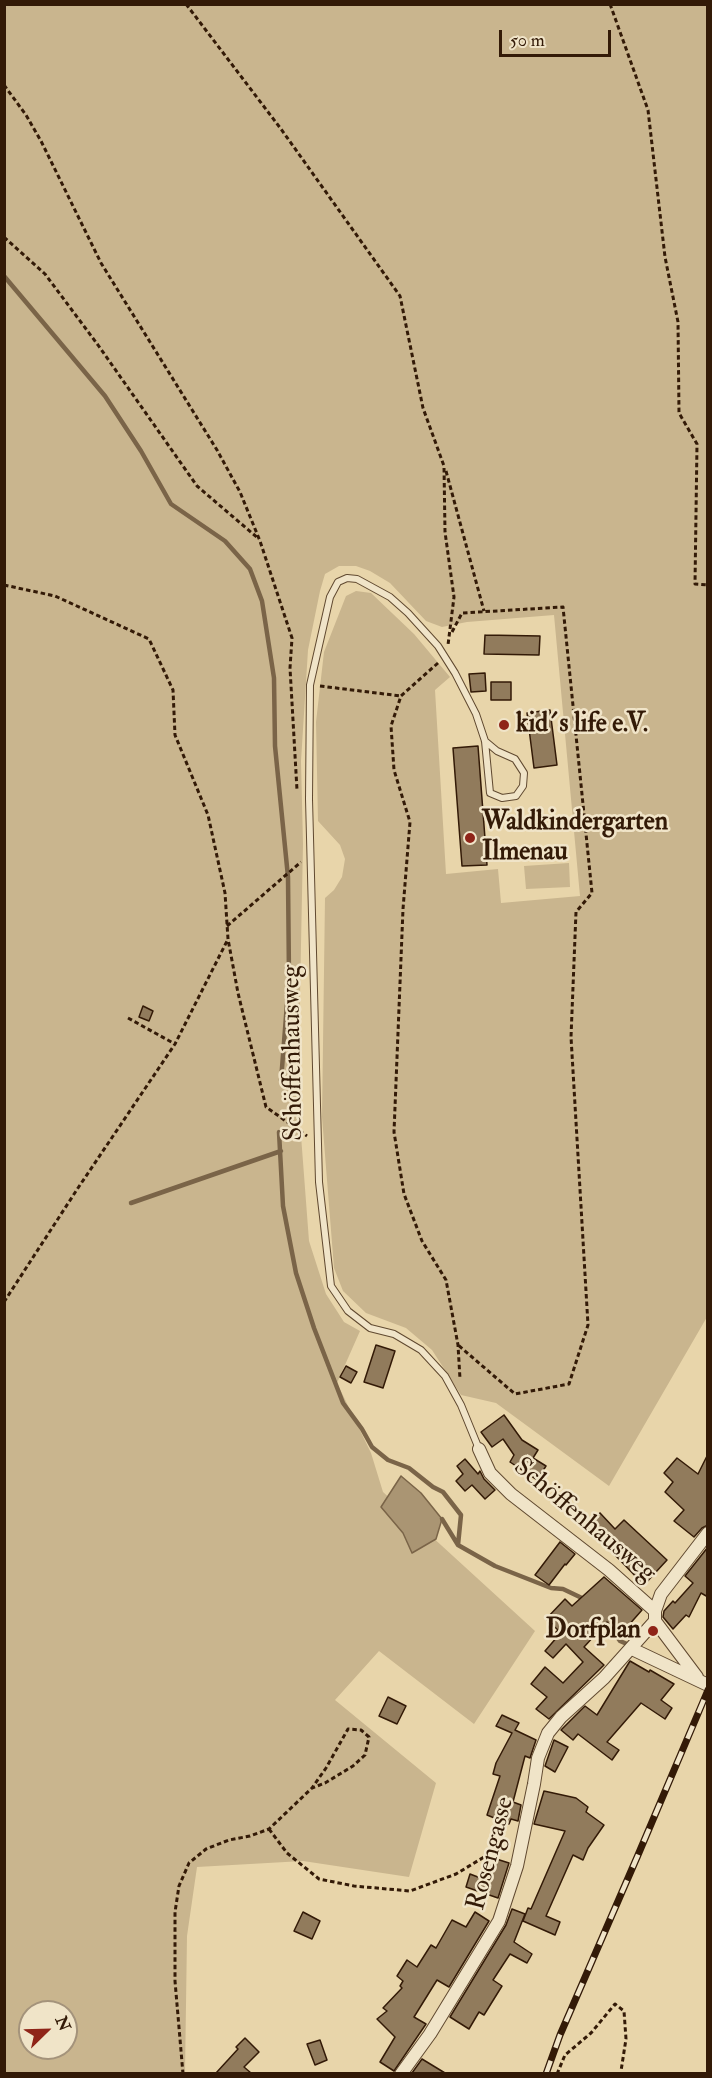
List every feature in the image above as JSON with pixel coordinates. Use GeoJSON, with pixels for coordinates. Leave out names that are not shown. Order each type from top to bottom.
{"type":"FeatureCollection","features":[{"type":"Feature","properties":{"kind":"street","name":"Schöffenhausweg"},"geometry":{"type":"LineString","coordinates":[[479,1449],[490,1473],[511,1494],[609,1570],[655,1616]]}},
{"type":"Feature","properties":{"kind":"street"},"geometry":{"type":"LineString","coordinates":[[703,1683],[629,1651],[655,1616],[661,1594],[708,1533]]}},
{"type":"Feature","properties":{"kind":"street"},"geometry":{"type":"LineString","coordinates":[[655,1616],[703,1683]]}},
{"type":"Feature","properties":{"kind":"street","name":"Rosengasse"},"geometry":{"type":"LineString","coordinates":[[401,2073],[430,2034],[492,1934],[509,1894],[523,1842],[538,1758],[549,1733],[561,1717],[604,1678],[629,1651]]}},
{"type":"Feature","properties":{"kind":"lane","name":"Schöffenhausweg"},"geometry":{"type":"LineString","coordinates":[[479,1449],[461,1405],[445,1376],[421,1350],[394,1334],[370,1328],[348,1311],[331,1286],[319,1182],[309,810],[310,686],[330,597],[338,582],[347,578],[357,579],[390,597],[426,632],[445,657],[476,714],[485,741],[490,793],[502,798],[516,795],[524,786],[524,773],[516,759],[497,752],[485,741]]}},
{"type":"Feature","properties":{"kind":"path"},"geometry":{"type":"LineString","coordinates":[[186,4],[280,129],[400,296],[423,408],[444,466],[484,612]]}},
{"type":"Feature","properties":{"kind":"path"},"geometry":{"type":"LineString","coordinates":[[610,4],[648,110],[665,257],[678,322],[679,413],[697,444],[695,584],[708,585]]}},
{"type":"Feature","properties":{"kind":"path"},"geometry":{"type":"LineString","coordinates":[[4,85],[26,115],[41,141],[101,263],[217,450],[240,492],[260,541],[292,638],[291,668],[297,795]]}},
{"type":"Feature","properties":{"kind":"path"},"geometry":{"type":"LineString","coordinates":[[4,237],[45,274],[197,486],[260,541]]}},
{"type":"Feature","properties":{"kind":"path"},"geometry":{"type":"LineString","coordinates":[[444,466],[445,532],[454,597],[451,633],[445,657],[401,696],[392,726],[394,770],[410,822],[403,909],[394,1132],[404,1194],[422,1241],[446,1280],[458,1345],[460,1381]]}},
{"type":"Feature","properties":{"kind":"path"},"geometry":{"type":"LineString","coordinates":[[4,585],[55,596],[149,639],[172,690],[175,735],[208,815],[225,893],[228,939],[238,993],[266,1107],[318,1144]]}},
{"type":"Feature","properties":{"kind":"path"},"geometry":{"type":"LineString","coordinates":[[451,633],[462,613],[563,607],[592,893],[576,912],[572,1037],[588,1325],[569,1384],[515,1394],[458,1345]]}},
{"type":"Feature","properties":{"kind":"path"},"geometry":{"type":"LineString","coordinates":[[310,686],[401,696]]}},
{"type":"Feature","properties":{"kind":"path"},"geometry":{"type":"LineString","coordinates":[[227,926],[311,854]]}},
{"type":"Feature","properties":{"kind":"path"},"geometry":{"type":"LineString","coordinates":[[4,1302],[175,1044],[228,939]]}},
{"type":"Feature","properties":{"kind":"path"},"geometry":{"type":"LineString","coordinates":[[128,1018],[175,1044]]}},
{"type":"Feature","properties":{"kind":"path"},"geometry":{"type":"LineString","coordinates":[[183,2073],[175,1981],[175,1912],[179,1886],[189,1863],[206,1850],[229,1840],[269,1829],[312,1788],[348,1729],[362,1730],[369,1737],[365,1755],[353,1766],[312,1788]]}},
{"type":"Feature","properties":{"kind":"path"},"geometry":{"type":"LineString","coordinates":[[269,1829],[287,1853],[319,1879],[354,1886],[410,1891],[456,1874],[494,1851],[523,1842]]}},
{"type":"Feature","properties":{"kind":"path"},"geometry":{"type":"LineString","coordinates":[[557,2073],[565,2055],[591,2033],[615,2004],[624,2012],[626,2039],[621,2071]]}},
{"type":"Feature","properties":{"kind":"shaded area"},"geometry":{"type":"Polygon","coordinates":[[[5,5],[707,5],[707,1317],[609,1486],[496,1403],[461,1395],[432,1350],[406,1328],[366,1313],[343,1291],[334,1268],[322,1117],[325,898],[334,890],[342,877],[345,859],[340,845],[318,821],[316,722],[324,652],[346,596],[356,591],[371,593],[414,634],[450,677],[435,690],[446,874],[498,869],[501,903],[580,896],[554,615],[467,622],[442,627],[426,621],[390,583],[370,571],[356,566],[339,566],[325,574],[308,650],[301,761],[303,844],[298,1096],[309,1241],[326,1294],[344,1322],[360,1331],[337,1383],[371,1453],[383,1492],[535,1631],[474,1724],[379,1651],[335,1700],[436,1783],[409,1877],[303,1861],[197,1867],[187,1936],[185,2073],[5,2074],[5,5]]]}},
{"type":"Feature","properties":{"kind":"shaded area"},"geometry":{"type":"Polygon","coordinates":[[[569,863],[570,887],[526,889],[524,866],[569,863]]]}},
{"type":"Feature","properties":{"kind":"shaded area"},"geometry":{"type":"Polygon","coordinates":[[[401,1476],[421,1493],[442,1519],[436,1539],[412,1553],[403,1533],[381,1507],[401,1476]]]}},
{"type":"Feature","properties":{"kind":"building"},"geometry":{"type":"Polygon","coordinates":[[[485,635],[540,636],[539,655],[484,654],[485,635]]]}},
{"type":"Feature","properties":{"kind":"building"},"geometry":{"type":"Polygon","coordinates":[[[485,673],[486,691],[471,692],[469,674],[485,673]]]}},
{"type":"Feature","properties":{"kind":"building"},"geometry":{"type":"Polygon","coordinates":[[[491,682],[511,682],[511,700],[491,700],[491,682]]]}},
{"type":"Feature","properties":{"kind":"building"},"geometry":{"type":"Polygon","coordinates":[[[550,710],[557,765],[534,768],[527,713],[550,710]]]}},
{"type":"Feature","properties":{"kind":"building"},"geometry":{"type":"Polygon","coordinates":[[[478,746],[487,865],[462,866],[453,748],[478,746]]]}},
{"type":"Feature","properties":{"kind":"building"},"geometry":{"type":"Polygon","coordinates":[[[143,1006],[153,1011],[149,1021],[139,1017],[143,1006]]]}},
{"type":"Feature","properties":{"kind":"building"},"geometry":{"type":"Polygon","coordinates":[[[376,1345],[395,1351],[383,1388],[364,1382],[376,1345]]]}},
{"type":"Feature","properties":{"kind":"building"},"geometry":{"type":"Polygon","coordinates":[[[346,1366],[357,1372],[351,1383],[340,1377],[346,1366]]]}},
{"type":"Feature","properties":{"kind":"building"},"geometry":{"type":"Polygon","coordinates":[[[504,1415],[522,1440],[538,1450],[533,1458],[546,1466],[537,1480],[510,1462],[514,1455],[503,1439],[492,1447],[481,1432],[504,1415]]]}},
{"type":"Feature","properties":{"kind":"building"},"geometry":{"type":"Polygon","coordinates":[[[708,1454],[708,1525],[694,1537],[674,1521],[684,1510],[665,1492],[673,1482],[664,1473],[677,1458],[698,1474],[708,1454]]]}},
{"type":"Feature","properties":{"kind":"building"},"geometry":{"type":"Polygon","coordinates":[[[465,1459],[478,1474],[480,1471],[484,1479],[495,1490],[485,1499],[472,1485],[465,1491],[456,1481],[463,1474],[457,1466],[465,1459]]]}},
{"type":"Feature","properties":{"kind":"building"},"geometry":{"type":"Polygon","coordinates":[[[600,1513],[615,1529],[624,1520],[667,1560],[644,1585],[587,1526],[600,1513]]]}},
{"type":"Feature","properties":{"kind":"building"},"geometry":{"type":"Polygon","coordinates":[[[560,1542],[575,1554],[549,1585],[535,1575],[560,1542]]]}},
{"type":"Feature","properties":{"kind":"building"},"geometry":{"type":"Polygon","coordinates":[[[708,1547],[708,1597],[701,1593],[689,1617],[686,1615],[673,1629],[663,1617],[664,1611],[673,1601],[675,1603],[693,1583],[685,1576],[708,1547]]]}},
{"type":"Feature","properties":{"kind":"building"},"geometry":{"type":"Polygon","coordinates":[[[604,1577],[642,1610],[620,1635],[607,1622],[584,1647],[604,1665],[549,1719],[536,1709],[547,1697],[531,1684],[545,1667],[563,1683],[583,1662],[566,1644],[553,1658],[545,1651],[558,1636],[555,1633],[558,1630],[546,1619],[565,1599],[572,1606],[604,1577]]]}},
{"type":"Feature","properties":{"kind":"building"},"geometry":{"type":"Polygon","coordinates":[[[630,1661],[674,1684],[661,1700],[672,1708],[665,1719],[641,1703],[607,1742],[619,1750],[612,1760],[578,1734],[573,1740],[561,1730],[585,1706],[597,1715],[630,1661]]]}},
{"type":"Feature","properties":{"kind":"building"},"geometry":{"type":"Polygon","coordinates":[[[388,1697],[406,1706],[397,1724],[379,1716],[388,1697]]]}},
{"type":"Feature","properties":{"kind":"building"},"geometry":{"type":"Polygon","coordinates":[[[502,1715],[519,1723],[515,1730],[536,1740],[530,1758],[525,1756],[513,1802],[521,1805],[518,1821],[511,1819],[509,1824],[487,1815],[500,1776],[493,1774],[496,1763],[512,1733],[496,1726],[502,1715]]]}},
{"type":"Feature","properties":{"kind":"building"},"geometry":{"type":"Polygon","coordinates":[[[554,1740],[568,1747],[555,1772],[545,1766],[554,1740]]]}},
{"type":"Feature","properties":{"kind":"building"},"geometry":{"type":"Polygon","coordinates":[[[544,1791],[576,1798],[588,1807],[586,1812],[604,1825],[588,1848],[583,1860],[573,1855],[546,1916],[560,1922],[555,1935],[523,1921],[528,1908],[531,1909],[565,1831],[534,1824],[544,1791]]]}},
{"type":"Feature","properties":{"kind":"building"},"geometry":{"type":"Polygon","coordinates":[[[490,1857],[509,1863],[498,1898],[466,1887],[470,1874],[483,1879],[490,1857]]]}},
{"type":"Feature","properties":{"kind":"building"},"geometry":{"type":"Polygon","coordinates":[[[512,1909],[525,1914],[514,1942],[532,1954],[527,1963],[510,1954],[493,1980],[502,1986],[484,2015],[479,2012],[469,2029],[450,2017],[506,1925],[512,1909]]]}},
{"type":"Feature","properties":{"kind":"building"},"geometry":{"type":"Polygon","coordinates":[[[303,1912],[320,1921],[312,1939],[294,1931],[303,1912]]]}},
{"type":"Feature","properties":{"kind":"building"},"geometry":{"type":"Polygon","coordinates":[[[475,1912],[489,1921],[449,1987],[437,1980],[414,2017],[426,2024],[394,2071],[380,2062],[395,2037],[377,2019],[387,2011],[383,2008],[402,1988],[400,1986],[403,1981],[397,1976],[407,1960],[417,1967],[431,1945],[436,1948],[452,1920],[466,1927],[475,1912]]]}},
{"type":"Feature","properties":{"kind":"building"},"geometry":{"type":"Polygon","coordinates":[[[245,2038],[259,2052],[244,2067],[251,2073],[216,2073],[238,2049],[236,2047],[245,2038]]]}},
{"type":"Feature","properties":{"kind":"building"},"geometry":{"type":"Polygon","coordinates":[[[320,2040],[327,2060],[315,2065],[307,2044],[320,2040]]]}},
{"type":"Feature","properties":{"kind":"building"},"geometry":{"type":"Polygon","coordinates":[[[422,2059],[445,2073],[412,2073],[422,2059]]]}},
{"type":"Feature","properties":{"kind":"waterway"},"geometry":{"type":"LineString","coordinates":[[4,276],[105,396],[141,451],[171,504],[225,541],[250,569],[262,601],[274,678],[275,746],[288,877],[289,978],[281,1081]]}},
{"type":"Feature","properties":{"kind":"waterway"},"geometry":{"type":"LineString","coordinates":[[279,1132],[283,1206],[296,1273],[343,1403],[372,1447],[388,1460],[409,1468],[443,1492],[461,1515],[458,1545]]}},
{"type":"Feature","properties":{"kind":"waterway"},"geometry":{"type":"LineString","coordinates":[[131,1203],[281,1151]]}},
{"type":"Feature","properties":{"kind":"waterway"},"geometry":{"type":"LineString","coordinates":[[442,1519],[458,1545],[495,1566],[551,1588],[563,1589],[584,1599]]}},
{"type":"Feature","properties":{"kind":"waterway"},"geometry":{"type":"LineString","coordinates":[[603,1618],[620,1641],[627,1644]]}},
{"type":"Feature","properties":{"kind":"railway"},"geometry":{"type":"LineString","coordinates":[[546,2074],[560,2035],[708,1690]]}},
{"type":"Feature","properties":{"kind":"place","name":"kid´s life e.V."},"geometry":{"type":"Point","coordinates":[504,725]}},
{"type":"Feature","properties":{"kind":"place","name":"Waldkindergarten Ilmenau"},"geometry":{"type":"Point","coordinates":[470,838]}},
{"type":"Feature","properties":{"kind":"place","name":"Dorfplan"},"geometry":{"type":"Point","coordinates":[653,1631]}}]}
